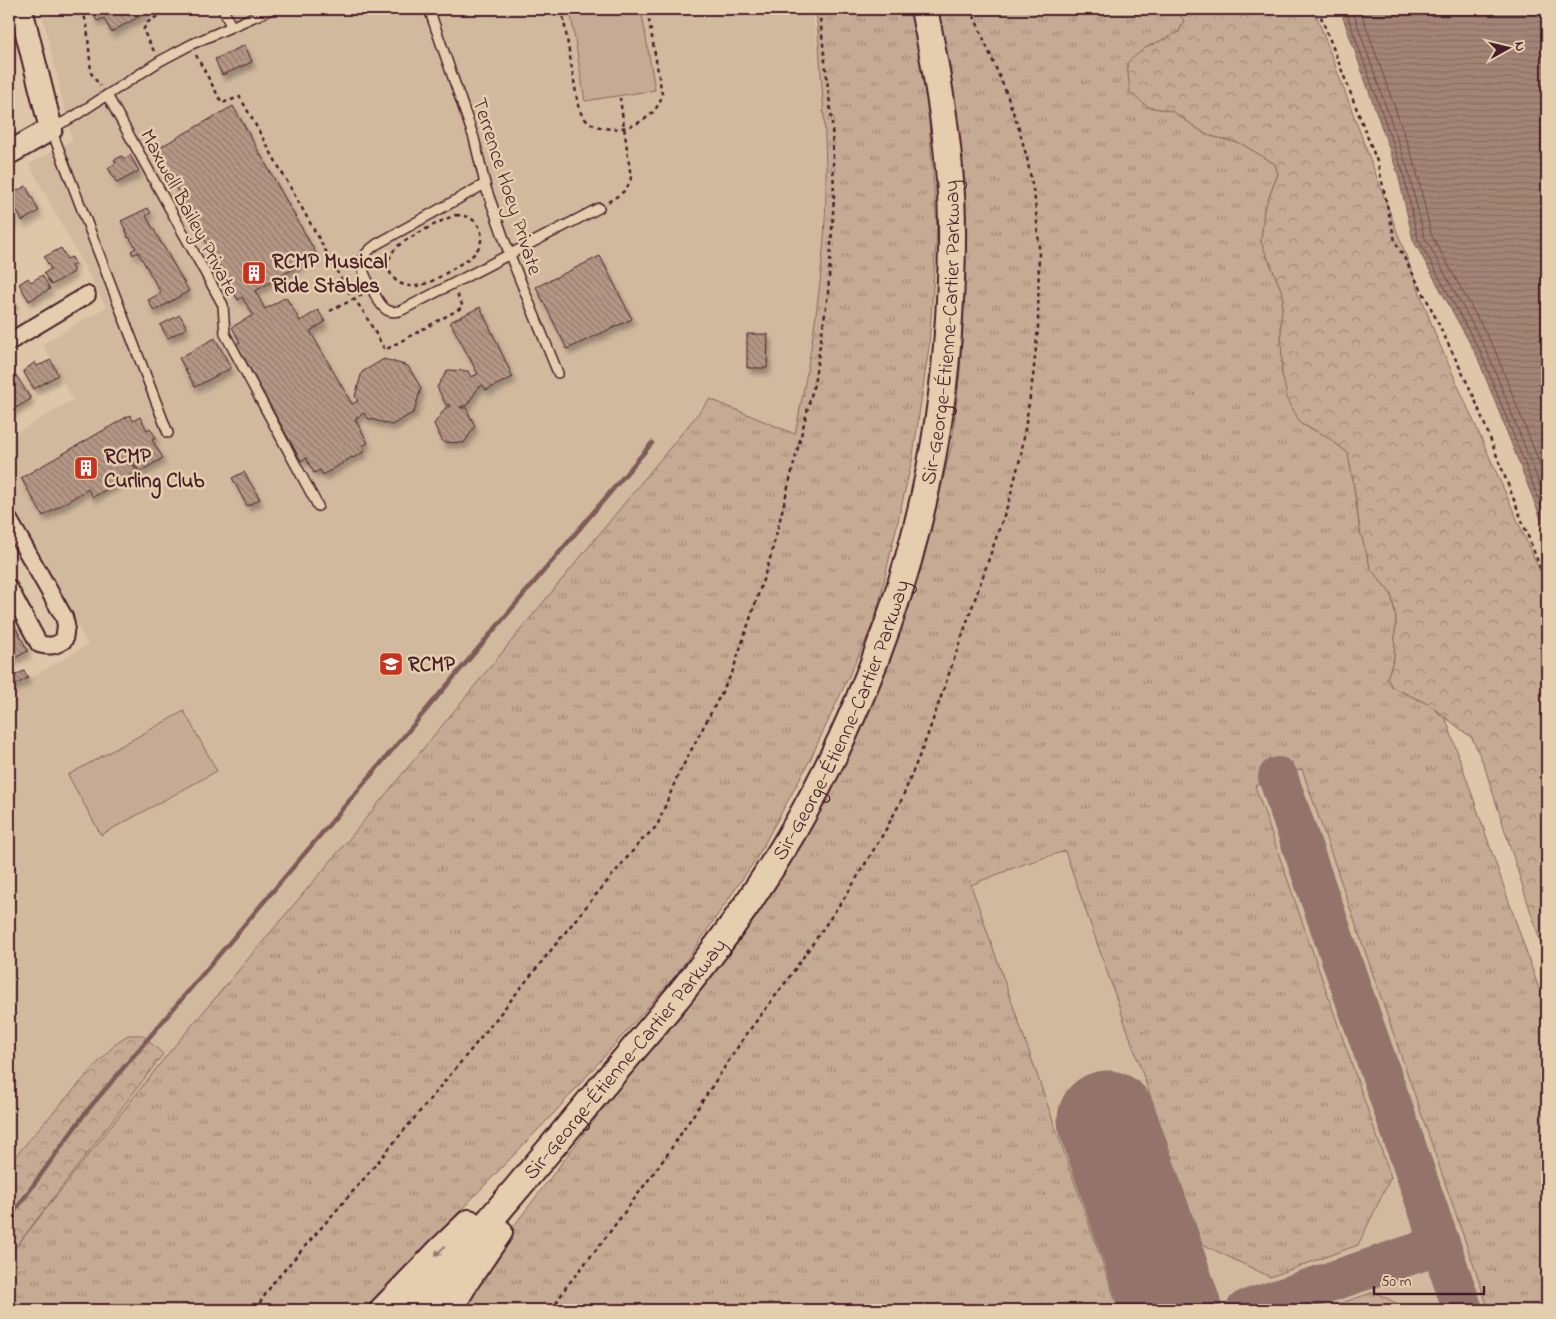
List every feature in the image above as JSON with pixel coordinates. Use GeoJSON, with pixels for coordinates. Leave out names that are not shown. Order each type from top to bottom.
{"type":"FeatureCollection","features":[{"type":"Feature","properties":{"kind":"main road","name":"Sir-George-Étienne-Cartier Parkway"},"geometry":{"type":"LineString","coordinates":[[417,1310],[450,1267],[712,954],[749,902],[802,815],[834,757],[872,671],[896,605],[923,506],[946,370],[952,267],[949,170],[937,70],[924,9]]}},
{"type":"Feature","properties":{"kind":"main road"},"geometry":{"type":"LineString","coordinates":[[384,1310],[442,1249],[563,1133]]}},
{"type":"Feature","properties":{"kind":"main road"},"geometry":{"type":"LineString","coordinates":[[449,1310],[467,1279],[563,1133]]}},
{"type":"Feature","properties":{"kind":"street"},"geometry":{"type":"LineString","coordinates":[[9,153],[51,128],[21,9]]}},
{"type":"Feature","properties":{"kind":"street"},"geometry":{"type":"LineString","coordinates":[[9,342],[87,295]]}},
{"type":"Feature","properties":{"kind":"street"},"geometry":{"type":"LineString","coordinates":[[9,520],[64,617],[66,625],[64,640],[57,645],[48,647],[39,644],[9,588]]}},
{"type":"Feature","properties":{"kind":"lane"},"geometry":{"type":"LineString","coordinates":[[223,9],[231,26]]}},
{"type":"Feature","properties":{"kind":"lane"},"geometry":{"type":"LineString","coordinates":[[168,433],[51,128],[73,117],[160,61],[192,44],[272,9]]}},
{"type":"Feature","properties":{"kind":"lane","name":"Terrence Hoey Private"},"geometry":{"type":"LineString","coordinates":[[429,9],[474,138],[485,184],[509,253],[558,373]]}},
{"type":"Feature","properties":{"kind":"lane","name":"Maxwell Bailey Private"},"geometry":{"type":"LineString","coordinates":[[107,96],[223,305],[225,334],[318,506]]}},
{"type":"Feature","properties":{"kind":"lane"},"geometry":{"type":"LineString","coordinates":[[485,184],[366,252],[362,268],[379,303],[385,310],[396,312],[599,208]]}},
{"type":"Feature","properties":{"kind":"path"},"geometry":{"type":"LineString","coordinates":[[82,9],[87,25],[91,73],[107,96]]}},
{"type":"Feature","properties":{"kind":"path"},"geometry":{"type":"LineString","coordinates":[[160,61],[143,30],[148,22],[169,9]]}},
{"type":"Feature","properties":{"kind":"path"},"geometry":{"type":"LineString","coordinates":[[562,9],[581,114],[592,124],[615,128],[625,128],[642,121],[652,113],[661,100],[662,94],[648,9]]}},
{"type":"Feature","properties":{"kind":"path"},"geometry":{"type":"LineString","coordinates":[[255,1310],[273,1284],[457,1068],[598,892],[641,841],[657,826],[677,778],[732,673],[770,559],[814,384],[828,294],[834,197],[833,150],[832,122],[819,9]]}},
{"type":"Feature","properties":{"kind":"path"},"geometry":{"type":"LineString","coordinates":[[1318,9],[1378,164],[1394,241],[1427,300],[1474,397],[1547,585]]}},
{"type":"Feature","properties":{"kind":"path"},"geometry":{"type":"LineString","coordinates":[[192,44],[222,103],[240,97],[348,291],[364,311],[384,350],[463,307],[452,284]]}},
{"type":"Feature","properties":{"kind":"path"},"geometry":{"type":"LineString","coordinates":[[599,208],[630,186],[631,178],[620,98]]}},
{"type":"Feature","properties":{"kind":"path"},"geometry":{"type":"LineString","coordinates":[[465,215],[475,221],[482,234],[480,246],[476,253],[420,286],[400,285],[391,276],[389,268],[390,260],[398,246],[450,217],[465,215]]}},
{"type":"Feature","properties":{"kind":"path"},"geometry":{"type":"LineString","coordinates":[[330,311],[372,290]]}},
{"type":"Feature","properties":{"kind":"shaded area","name":"RCMP"},"geometry":{"type":"Polygon","coordinates":[[[41,9],[812,9],[822,83],[826,168],[822,262],[816,320],[795,434],[9,1282],[9,989],[16,985],[9,972],[9,690],[88,645],[9,498],[9,437],[73,400],[43,344],[106,307],[29,164],[72,140],[41,9]]]}},
{"type":"Feature","properties":{"kind":"shaded area"},"geometry":{"type":"Polygon","coordinates":[[[1446,719],[1547,1012],[1547,1310],[922,1310],[971,884],[1446,719]]]}},
{"type":"Feature","properties":{"kind":"green space"},"geometry":{"type":"Polygon","coordinates":[[[570,9],[641,9],[655,90],[585,101],[570,9]]]}},
{"type":"Feature","properties":{"kind":"green space"},"geometry":{"type":"Polygon","coordinates":[[[816,9],[913,9],[926,82],[937,228],[929,347],[913,456],[875,620],[809,762],[756,859],[677,974],[556,1111],[365,1310],[9,1310],[9,1256],[167,1055],[340,850],[710,399],[795,434],[818,302],[826,202],[822,89],[816,9]]]}},
{"type":"Feature","properties":{"kind":"green space"},"geometry":{"type":"Polygon","coordinates":[[[934,9],[1174,9],[1184,20],[1179,32],[1145,48],[1148,107],[1172,111],[1207,135],[1242,144],[1275,164],[1278,174],[1264,210],[1261,242],[1283,294],[1281,322],[1282,374],[1301,424],[1325,435],[1348,453],[1360,531],[1371,569],[1391,594],[1396,617],[1394,658],[1387,678],[1392,687],[1428,704],[1446,719],[1547,1012],[1547,1310],[1489,1310],[1302,769],[1255,786],[1391,1177],[1358,1245],[1270,1277],[1202,1244],[1065,851],[1016,867],[971,885],[1119,1310],[455,1310],[501,1243],[672,1017],[828,794],[860,730],[895,645],[918,580],[952,443],[960,371],[964,304],[964,227],[934,9]]]}},
{"type":"Feature","properties":{"kind":"green space"},"geometry":{"type":"Polygon","coordinates":[[[1174,9],[1314,9],[1436,336],[1547,587],[1547,963],[1484,765],[1472,738],[1428,704],[1392,687],[1387,678],[1394,658],[1396,617],[1391,594],[1371,569],[1360,531],[1348,453],[1325,435],[1301,424],[1288,400],[1282,374],[1281,322],[1283,294],[1261,242],[1264,210],[1278,174],[1275,164],[1242,144],[1207,135],[1172,111],[1148,107],[1130,93],[1127,63],[1145,48],[1179,32],[1184,20],[1174,9]]]}},
{"type":"Feature","properties":{"kind":"green space"},"geometry":{"type":"Polygon","coordinates":[[[184,711],[217,771],[101,835],[68,775],[184,711]]]}},
{"type":"Feature","properties":{"kind":"green space"},"geometry":{"type":"Polygon","coordinates":[[[128,1035],[142,1035],[163,1054],[9,1256],[9,1164],[116,1043],[128,1035]]]}},
{"type":"Feature","properties":{"kind":"green space"},"geometry":{"type":"Polygon","coordinates":[[[1374,1292],[1410,1310],[1321,1310],[1374,1292]]]}},
{"type":"Feature","properties":{"kind":"water"},"geometry":{"type":"Polygon","coordinates":[[[1340,9],[1547,9],[1547,534],[1477,356],[1413,240],[1398,174],[1340,9]]]}},
{"type":"Feature","properties":{"kind":"building"},"geometry":{"type":"Polygon","coordinates":[[[91,9],[153,9],[111,32],[104,18],[97,21],[91,9]]]}},
{"type":"Feature","properties":{"kind":"building"},"geometry":{"type":"Polygon","coordinates":[[[245,45],[252,62],[222,75],[215,59],[245,45]]]}},
{"type":"Feature","properties":{"kind":"building","name":"RCMP Musical Ride Stables"},"geometry":{"type":"Polygon","coordinates":[[[233,106],[317,255],[255,291],[265,309],[286,297],[300,321],[318,310],[325,322],[310,331],[352,404],[358,401],[355,396],[362,372],[384,359],[408,366],[421,388],[414,412],[392,425],[367,418],[364,413],[355,419],[368,443],[362,446],[365,451],[323,475],[320,470],[314,473],[306,458],[301,461],[235,344],[240,342],[232,327],[253,315],[242,297],[238,300],[155,150],[233,106]]]}},
{"type":"Feature","properties":{"kind":"building"},"geometry":{"type":"Polygon","coordinates":[[[130,155],[139,171],[117,183],[108,168],[116,163],[114,160],[122,156],[124,159],[130,155]]]}},
{"type":"Feature","properties":{"kind":"building"},"geometry":{"type":"Polygon","coordinates":[[[26,186],[39,211],[22,221],[9,195],[26,186]]]}},
{"type":"Feature","properties":{"kind":"building"},"geometry":{"type":"Polygon","coordinates":[[[148,208],[151,213],[146,216],[189,291],[154,311],[148,300],[161,293],[138,252],[133,255],[131,251],[136,248],[128,238],[121,221],[148,208]]]}},
{"type":"Feature","properties":{"kind":"building"},"geometry":{"type":"Polygon","coordinates":[[[9,209],[15,220],[9,223],[9,209]]]}},
{"type":"Feature","properties":{"kind":"building"},"geometry":{"type":"Polygon","coordinates":[[[61,248],[67,259],[72,257],[75,264],[71,266],[74,272],[51,285],[44,273],[51,269],[44,257],[61,248]]]}},
{"type":"Feature","properties":{"kind":"building"},"geometry":{"type":"Polygon","coordinates":[[[600,256],[632,319],[567,349],[536,287],[600,256]]]}},
{"type":"Feature","properties":{"kind":"building"},"geometry":{"type":"Polygon","coordinates":[[[42,275],[50,289],[29,301],[19,284],[28,278],[31,282],[42,275]]]}},
{"type":"Feature","properties":{"kind":"building"},"geometry":{"type":"Polygon","coordinates":[[[9,293],[15,304],[9,308],[9,293]]]}},
{"type":"Feature","properties":{"kind":"building"},"geometry":{"type":"Polygon","coordinates":[[[480,307],[513,377],[486,390],[483,385],[477,388],[466,406],[461,406],[461,408],[466,408],[475,426],[464,443],[443,442],[434,424],[446,407],[450,407],[450,405],[446,405],[437,387],[448,370],[468,371],[471,377],[478,374],[450,322],[480,307]]]}},
{"type":"Feature","properties":{"kind":"building"},"geometry":{"type":"Polygon","coordinates":[[[180,315],[187,328],[168,338],[160,325],[180,315]]]}},
{"type":"Feature","properties":{"kind":"building"},"geometry":{"type":"Polygon","coordinates":[[[747,334],[768,334],[767,368],[747,368],[747,334]]]}},
{"type":"Feature","properties":{"kind":"building"},"geometry":{"type":"Polygon","coordinates":[[[215,338],[231,368],[195,387],[179,358],[215,338]]]}},
{"type":"Feature","properties":{"kind":"building"},"geometry":{"type":"Polygon","coordinates":[[[51,360],[58,375],[34,389],[23,371],[35,362],[37,366],[51,360]]]}},
{"type":"Feature","properties":{"kind":"building"},"geometry":{"type":"Polygon","coordinates":[[[16,375],[31,399],[9,412],[9,380],[16,375]]]}},
{"type":"Feature","properties":{"kind":"building","name":"RCMP Curling Club"},"geometry":{"type":"Polygon","coordinates":[[[130,415],[133,421],[140,417],[147,430],[150,428],[156,438],[152,440],[163,458],[139,472],[134,462],[132,463],[137,472],[93,497],[88,489],[43,516],[21,478],[130,415]]]}},
{"type":"Feature","properties":{"kind":"building"},"geometry":{"type":"Polygon","coordinates":[[[244,472],[260,499],[247,506],[232,478],[244,472]]]}},
{"type":"Feature","properties":{"kind":"building"},"geometry":{"type":"Polygon","coordinates":[[[9,615],[28,651],[9,661],[9,615]]]}},
{"type":"Feature","properties":{"kind":"building"},"geometry":{"type":"Polygon","coordinates":[[[24,671],[28,678],[9,688],[9,678],[24,671]]]}},
{"type":"Feature","properties":{"kind":"waterway"},"geometry":{"type":"LineString","coordinates":[[9,1219],[86,1112],[652,443]]}},
{"type":"Feature","properties":{"kind":"taxiway"},"geometry":{"type":"LineString","coordinates":[[1278,777],[1463,1310]]}},
{"type":"Feature","properties":{"kind":"taxiway"},"geometry":{"type":"LineString","coordinates":[[1246,1310],[1440,1245]]}},
{"type":"Feature","properties":{"kind":"runway"},"geometry":{"type":"LineString","coordinates":[[1107,1120],[1172,1310]]}},
{"type":"Feature","properties":{"kind":"place","name":"RCMP Musical Ride Stables"},"geometry":{"type":"Point","coordinates":[254,273]}},
{"type":"Feature","properties":{"kind":"place","name":"RCMP Curling Club"},"geometry":{"type":"Point","coordinates":[86,468]}},
{"type":"Feature","properties":{"kind":"place","name":"RCMP"},"geometry":{"type":"Point","coordinates":[391,664]}}]}
